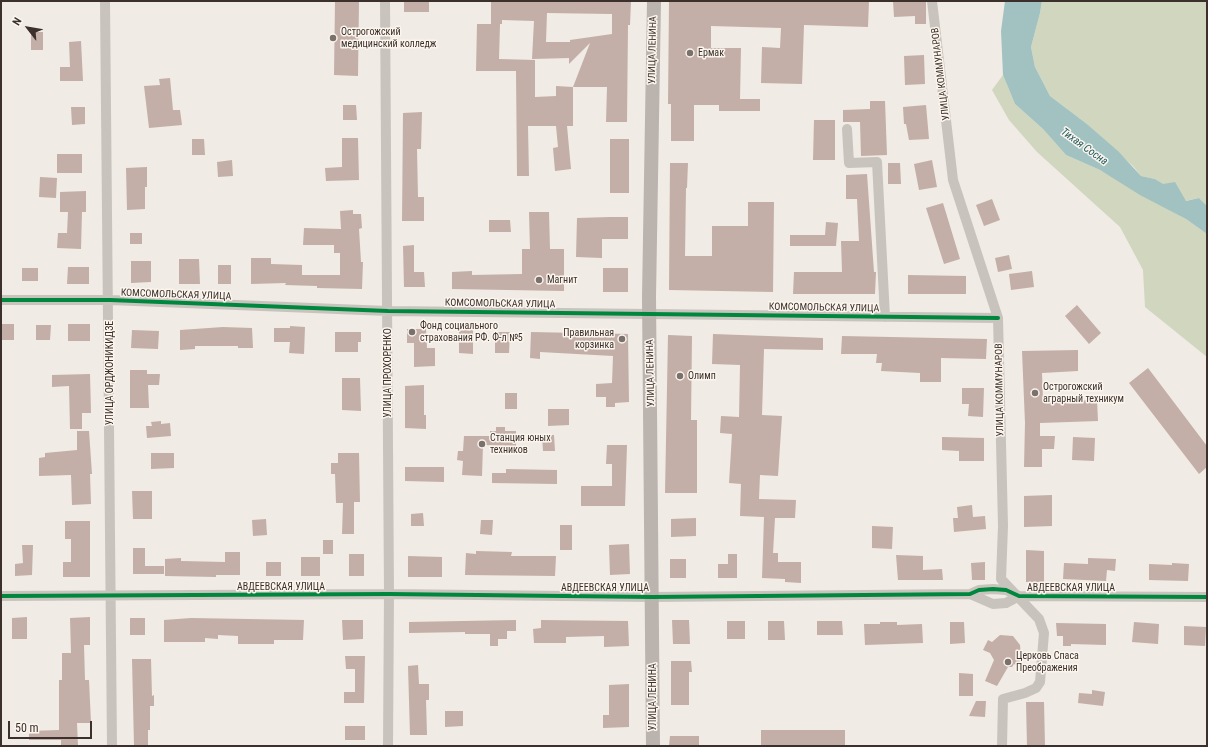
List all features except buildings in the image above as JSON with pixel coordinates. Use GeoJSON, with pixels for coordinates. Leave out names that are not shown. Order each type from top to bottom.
{"type":"FeatureCollection","features":[{"type":"Feature","properties":{"kind":"main road","name":"УЛИЦА ЛЕНИНА"},"geometry":{"type":"LineString","coordinates":[[653,746],[650,314],[654,1]]}},
{"type":"Feature","properties":{"kind":"street","name":"УЛИЦА ОРДЖОНИКИДЗЕ"},"geometry":{"type":"LineString","coordinates":[[106,1],[110,300],[110,595],[112,746]]}},
{"type":"Feature","properties":{"kind":"street","name":"УЛИЦА ПРОХОРЕНКО"},"geometry":{"type":"LineString","coordinates":[[385,1],[388,311],[388,746]]}},
{"type":"Feature","properties":{"kind":"street","name":"УЛИЦА КОММУНАРОВ"},"geometry":{"type":"LineString","coordinates":[[932,1],[954,180],[998,318],[1003,526],[1001,579],[1019,596],[1039,619],[1044,633],[1043,666],[1040,682],[1036,688],[1025,693],[1003,699],[1002,746]]}},
{"type":"Feature","properties":{"kind":"street","name":"КОМСОМОЛЬСКАЯ УЛИЦА"},"geometry":{"type":"LineString","coordinates":[[847,129],[849,163],[877,162],[884,317]]}},
{"type":"Feature","properties":{"kind":"street","name":"КОМСОМОЛЬСКАЯ УЛИЦА"},"geometry":{"type":"LineString","coordinates":[[1,300],[110,300],[388,311],[998,318]]}},
{"type":"Feature","properties":{"kind":"street","name":"АВДЕЕВСКАЯ УЛИЦА"},"geometry":{"type":"LineString","coordinates":[[1,596],[389,594],[652,597],[970,594],[979,590],[993,589],[1006,590],[1019,596],[1207,597]]}},
{"type":"Feature","properties":{"kind":"street"},"geometry":{"type":"LineString","coordinates":[[970,594],[994,604],[1006,603],[1019,596]]}},
{"type":"Feature","properties":{"kind":"green space"},"geometry":{"type":"Polygon","coordinates":[[[1042,1],[1207,1],[1207,206],[1199,198],[1185,201],[1155,179],[1141,176],[1133,166],[1087,124],[1050,96],[1035,67],[1031,47],[1042,1]]]}},
{"type":"Feature","properties":{"kind":"green space"},"geometry":{"type":"Polygon","coordinates":[[[1003,75],[1015,104],[1043,129],[1066,155],[1100,170],[1186,219],[1207,234],[1207,357],[1145,307],[1143,270],[1120,227],[1037,152],[1009,120],[992,90],[1003,75]]]}},
{"type":"Feature","properties":{"kind":"water","name":"Тихая Сосна"},"geometry":{"type":"Polygon","coordinates":[[[1005,1],[1042,1],[1031,47],[1035,67],[1050,96],[1087,124],[1119,152],[1141,176],[1155,179],[1163,184],[1175,182],[1186,201],[1199,198],[1207,206],[1207,234],[1186,219],[1140,195],[1100,170],[1066,155],[1043,129],[1015,104],[1003,75],[1001,31],[1005,1]]]}},
{"type":"Feature","properties":{"kind":"cycle path"},"geometry":{"type":"LineString","coordinates":[[1,300],[110,300],[388,311],[998,318]]}},
{"type":"Feature","properties":{"kind":"cycle path"},"geometry":{"type":"LineString","coordinates":[[1,596],[389,594],[652,597],[970,594],[979,590],[993,589],[1006,590],[1019,596],[1207,597]]}},
{"type":"Feature","properties":{"kind":"place","name":"Острогожский медицинский колледж"},"geometry":{"type":"Point","coordinates":[333,38]}},
{"type":"Feature","properties":{"kind":"place","name":"Ермак"},"geometry":{"type":"Point","coordinates":[690,53]}},
{"type":"Feature","properties":{"kind":"place","name":"Магнит"},"geometry":{"type":"Point","coordinates":[539,280]}},
{"type":"Feature","properties":{"kind":"place","name":"Фонд социального страхования РФ. Ф-л №5"},"geometry":{"type":"Point","coordinates":[412,332]}},
{"type":"Feature","properties":{"kind":"place","name":"Правильная корзинка"},"geometry":{"type":"Point","coordinates":[622,339]}},
{"type":"Feature","properties":{"kind":"place","name":"Олимп"},"geometry":{"type":"Point","coordinates":[680,376]}},
{"type":"Feature","properties":{"kind":"place","name":"Острогожский аграрный техникум"},"geometry":{"type":"Point","coordinates":[1035,393]}},
{"type":"Feature","properties":{"kind":"place","name":"Станция юных техников"},"geometry":{"type":"Point","coordinates":[482,444]}},
{"type":"Feature","properties":{"kind":"place","name":"Церковь Спаса Преображения"},"geometry":{"type":"Point","coordinates":[1008,662]}}]}
